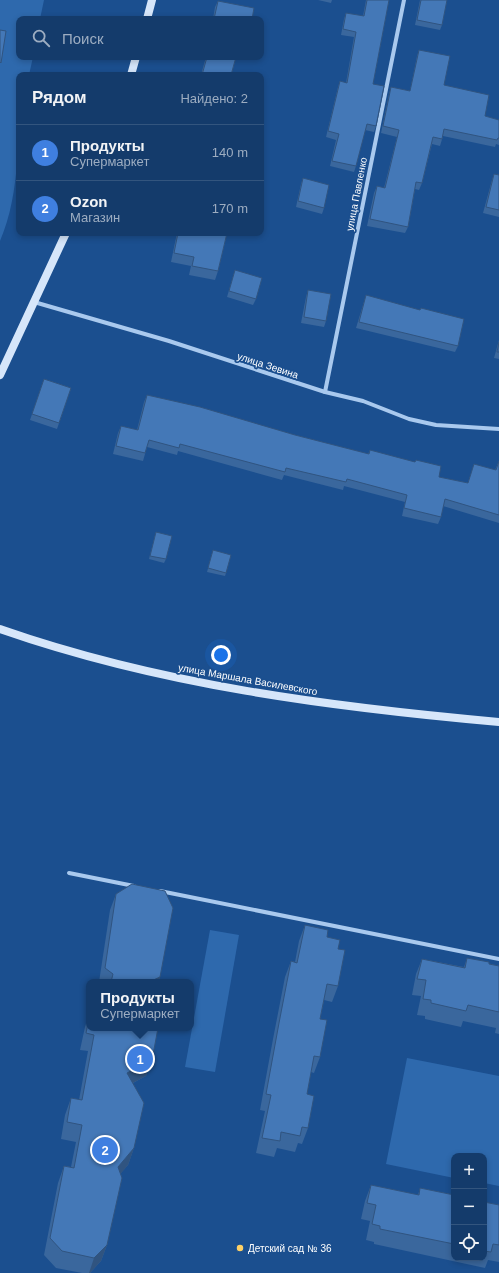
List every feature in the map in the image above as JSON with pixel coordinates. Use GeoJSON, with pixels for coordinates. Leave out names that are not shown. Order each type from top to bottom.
{"type":"FeatureCollection","features":[{"type":"Feature","properties":{"kind":"main road"},"geometry":{"type":"LineString","coordinates":[[148,16],[152,0]]}},
{"type":"Feature","properties":{"kind":"main road"},"geometry":{"type":"LineString","coordinates":[[132,72],[135,60]]}},
{"type":"Feature","properties":{"kind":"main road"},"geometry":{"type":"LineString","coordinates":[[0,375],[65,236]]}},
{"type":"Feature","properties":{"kind":"main road","name":"улица Маршала Василевского"},"geometry":{"type":"LineString","coordinates":[[0,628],[34,640],[170,676],[275,696],[499,722]]}},
{"type":"Feature","properties":{"kind":"street","name":"улица Павленко"},"geometry":{"type":"LineString","coordinates":[[325,392],[404,0]]}},
{"type":"Feature","properties":{"kind":"street","name":"улица Зевина"},"geometry":{"type":"LineString","coordinates":[[34,302],[169,341],[325,392],[363,401],[409,419],[436,425],[499,429]]}},
{"type":"Feature","properties":{"kind":"street"},"geometry":{"type":"LineString","coordinates":[[69,873],[139,887]]}},
{"type":"Feature","properties":{"kind":"street"},"geometry":{"type":"LineString","coordinates":[[155,890],[499,959]]}},
{"type":"Feature","properties":{"kind":"shaded area"},"geometry":{"type":"Polygon","coordinates":[[[0,0],[44,0],[41,16],[16,16],[16,60],[32,60],[30,72],[16,72],[16,170],[12,202],[0,241],[0,0]]]}},
{"type":"Feature","properties":{"kind":"shaded area"},"geometry":{"type":"Polygon","coordinates":[[[210,930],[239,935],[215,1072],[185,1067],[192,1031],[194,1031],[194,1018],[210,930]]]}},
{"type":"Feature","properties":{"kind":"shaded area"},"geometry":{"type":"Polygon","coordinates":[[[407,1058],[499,1076],[499,1186],[487,1184],[487,1153],[451,1153],[451,1177],[386,1164],[407,1058]]]}},
{"type":"Feature","properties":{"kind":"building"},"geometry":{"type":"Polygon","coordinates":[[[367,0],[389,0],[373,84],[384,86],[376,126],[367,124],[356,166],[332,161],[339,134],[328,131],[340,81],[347,83],[356,32],[343,29],[346,13],[364,16],[367,0]]]}},
{"type":"Feature","properties":{"kind":"building"},"geometry":{"type":"Polygon","coordinates":[[[421,0],[447,0],[442,25],[417,20],[421,0]]]}},
{"type":"Feature","properties":{"kind":"building"},"geometry":{"type":"Polygon","coordinates":[[[218,1],[254,8],[253,16],[215,16],[218,1]]]}},
{"type":"Feature","properties":{"kind":"building"},"geometry":{"type":"Polygon","coordinates":[[[0,30],[6,31],[1,63],[0,62],[0,30]]]}},
{"type":"Feature","properties":{"kind":"building"},"geometry":{"type":"Polygon","coordinates":[[[419,50],[450,56],[444,85],[489,95],[485,116],[499,120],[499,138],[497,140],[444,129],[442,139],[433,137],[422,183],[416,182],[408,227],[370,219],[377,186],[385,188],[399,130],[383,126],[391,87],[410,91],[419,50]]]}},
{"type":"Feature","properties":{"kind":"building"},"geometry":{"type":"Polygon","coordinates":[[[206,60],[235,60],[232,72],[203,72],[206,60]]]}},
{"type":"Feature","properties":{"kind":"building"},"geometry":{"type":"Polygon","coordinates":[[[494,174],[499,175],[499,210],[486,207],[494,174]]]}},
{"type":"Feature","properties":{"kind":"building"},"geometry":{"type":"Polygon","coordinates":[[[303,178],[329,185],[324,208],[298,201],[303,178]]]}},
{"type":"Feature","properties":{"kind":"building"},"geometry":{"type":"Polygon","coordinates":[[[177,236],[226,236],[218,271],[192,266],[194,257],[174,253],[177,236]]]}},
{"type":"Feature","properties":{"kind":"building"},"geometry":{"type":"Polygon","coordinates":[[[235,270],[262,278],[256,299],[229,291],[235,270]]]}},
{"type":"Feature","properties":{"kind":"building"},"geometry":{"type":"Polygon","coordinates":[[[308,290],[331,294],[326,321],[304,317],[308,290]]]}},
{"type":"Feature","properties":{"kind":"building"},"geometry":{"type":"Polygon","coordinates":[[[366,295],[420,310],[421,308],[464,319],[458,346],[359,322],[366,295]]]}},
{"type":"Feature","properties":{"kind":"building"},"geometry":{"type":"Polygon","coordinates":[[[44,379],[71,388],[59,423],[32,414],[44,379]]]}},
{"type":"Feature","properties":{"kind":"building"},"geometry":{"type":"Polygon","coordinates":[[[147,395],[200,407],[295,435],[369,454],[370,450],[415,462],[416,460],[441,466],[439,477],[468,483],[474,464],[496,470],[499,461],[499,515],[445,499],[441,517],[404,508],[407,495],[347,479],[346,482],[286,468],[285,472],[180,444],[179,448],[149,440],[145,453],[116,446],[121,426],[138,430],[147,395]]]}},
{"type":"Feature","properties":{"kind":"building"},"geometry":{"type":"Polygon","coordinates":[[[156,532],[172,536],[166,559],[150,556],[156,532]]]}},
{"type":"Feature","properties":{"kind":"building"},"geometry":{"type":"Polygon","coordinates":[[[213,550],[231,555],[226,573],[208,568],[213,550]]]}},
{"type":"Feature","properties":{"kind":"building"},"geometry":{"type":"Polygon","coordinates":[[[132,884],[165,891],[173,908],[160,977],[156,979],[112,979],[113,974],[105,968],[116,894],[132,884]]]}},
{"type":"Feature","properties":{"kind":"building"},"geometry":{"type":"Polygon","coordinates":[[[305,925],[328,930],[327,937],[340,940],[338,949],[345,950],[338,986],[327,984],[320,1019],[327,1020],[320,1057],[314,1056],[307,1094],[314,1096],[308,1128],[302,1127],[300,1136],[281,1132],[280,1141],[262,1138],[271,1095],[266,1094],[291,961],[297,963],[305,925]]]}},
{"type":"Feature","properties":{"kind":"building"},"geometry":{"type":"Polygon","coordinates":[[[467,958],[489,962],[489,964],[499,966],[499,1012],[468,1005],[466,1011],[431,1003],[431,1000],[423,999],[426,980],[417,979],[422,959],[465,968],[467,958]]]}},
{"type":"Feature","properties":{"kind":"building"},"geometry":{"type":"Polygon","coordinates":[[[86,1031],[157,1031],[152,1060],[127,1073],[144,1103],[134,1148],[118,1167],[122,1178],[107,1245],[94,1258],[62,1251],[50,1238],[64,1166],[74,1168],[82,1125],[67,1122],[71,1098],[82,1100],[94,1035],[86,1033],[86,1031]]]}},
{"type":"Feature","properties":{"kind":"building"},"geometry":{"type":"Polygon","coordinates":[[[371,1185],[419,1195],[420,1188],[451,1194],[451,1243],[380,1229],[380,1226],[372,1224],[376,1205],[367,1203],[371,1185]]]}},
{"type":"Feature","properties":{"kind":"building"},"geometry":{"type":"Polygon","coordinates":[[[487,1203],[499,1205],[499,1245],[493,1244],[491,1252],[487,1251],[487,1203]]]}},
{"type":"Feature","properties":{"kind":"place","name":"Продукты"},"geometry":{"type":"Point","coordinates":[140,1059]}},
{"type":"Feature","properties":{"kind":"place","name":"Ozon"},"geometry":{"type":"Point","coordinates":[105,1150]}},
{"type":"Feature","properties":{"kind":"place","name":"Детский сад № 36"},"geometry":{"type":"Point","coordinates":[240,1248]}}]}
